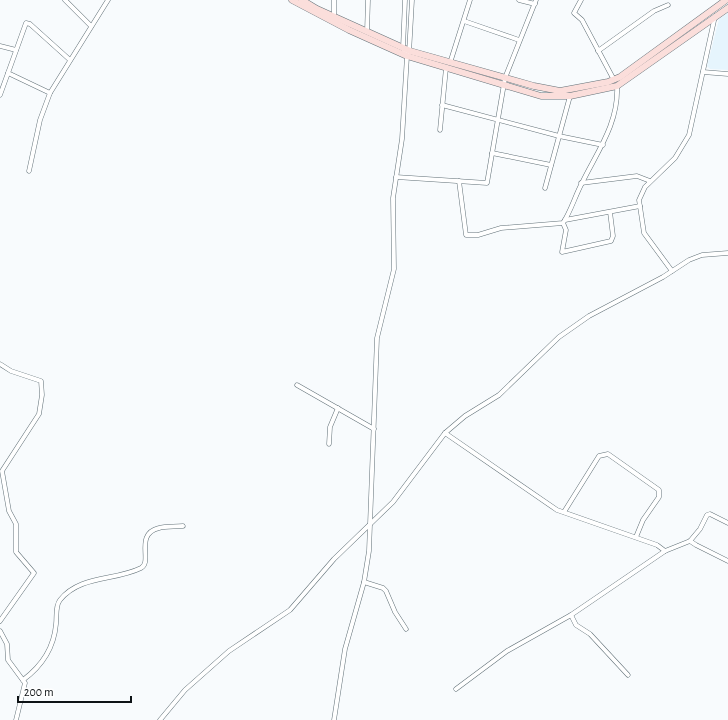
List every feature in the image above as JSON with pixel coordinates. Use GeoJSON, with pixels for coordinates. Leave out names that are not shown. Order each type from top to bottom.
{"type":"FeatureCollection","features":[{"type":"Feature","properties":{"kind":"street"},"geometry":{"type":"LineString","coordinates":[[65,0],[91,26]]}},
{"type":"Feature","properties":{"kind":"street"},"geometry":{"type":"LineString","coordinates":[[29,171],[40,120],[50,93],[108,0]]}},
{"type":"Feature","properties":{"kind":"street"},"geometry":{"type":"LineString","coordinates":[[292,0],[342,27],[408,54],[504,81],[560,91],[615,83],[726,0]]}},
{"type":"Feature","properties":{"kind":"street"},"geometry":{"type":"LineString","coordinates":[[303,0],[403,48],[408,54]]}},
{"type":"Feature","properties":{"kind":"street"},"geometry":{"type":"LineString","coordinates":[[334,0],[334,16]]}},
{"type":"Feature","properties":{"kind":"street"},"geometry":{"type":"LineString","coordinates":[[367,32],[368,0]]}},
{"type":"Feature","properties":{"kind":"street"},"geometry":{"type":"LineString","coordinates":[[403,48],[405,0]]}},
{"type":"Feature","properties":{"kind":"street"},"geometry":{"type":"LineString","coordinates":[[334,720],[345,649],[364,582],[371,524],[377,338],[394,269],[393,198],[402,139],[412,0]]}},
{"type":"Feature","properties":{"kind":"street"},"geometry":{"type":"LineString","coordinates":[[440,130],[448,65],[470,0]]}},
{"type":"Feature","properties":{"kind":"street"},"geometry":{"type":"LineString","coordinates":[[396,177],[487,183],[504,81],[519,40],[536,2],[519,0]]}},
{"type":"Feature","properties":{"kind":"street"},"geometry":{"type":"LineString","coordinates":[[581,0],[574,13],[582,20],[615,83],[618,102],[603,146],[582,183],[564,221],[566,230],[562,252],[611,241],[613,236],[610,212]]}},
{"type":"Feature","properties":{"kind":"street"},"geometry":{"type":"LineString","coordinates":[[598,51],[654,11],[668,5]]}},
{"type":"Feature","properties":{"kind":"street"},"geometry":{"type":"LineString","coordinates":[[504,81],[541,96],[570,96],[615,83],[728,8]]}},
{"type":"Feature","properties":{"kind":"street"},"geometry":{"type":"LineString","coordinates":[[672,271],[644,234],[640,206],[641,193],[650,181],[675,158],[686,141],[691,128],[716,17],[712,11]]}},
{"type":"Feature","properties":{"kind":"street"},"geometry":{"type":"LineString","coordinates":[[464,21],[519,40]]}},
{"type":"Feature","properties":{"kind":"street"},"geometry":{"type":"LineString","coordinates":[[0,95],[26,23],[28,23],[70,60]]}},
{"type":"Feature","properties":{"kind":"street"},"geometry":{"type":"LineString","coordinates":[[0,46],[16,50]]}},
{"type":"Feature","properties":{"kind":"street"},"geometry":{"type":"LineString","coordinates":[[703,72],[728,74]]}},
{"type":"Feature","properties":{"kind":"street"},"geometry":{"type":"LineString","coordinates":[[8,73],[50,93]]}},
{"type":"Feature","properties":{"kind":"street"},"geometry":{"type":"LineString","coordinates":[[545,188],[570,96]]}},
{"type":"Feature","properties":{"kind":"street"},"geometry":{"type":"LineString","coordinates":[[442,105],[603,146]]}},
{"type":"Feature","properties":{"kind":"street"},"geometry":{"type":"LineString","coordinates":[[492,153],[551,166]]}},
{"type":"Feature","properties":{"kind":"street"},"geometry":{"type":"LineString","coordinates":[[582,183],[637,176],[650,181]]}},
{"type":"Feature","properties":{"kind":"street"},"geometry":{"type":"LineString","coordinates":[[459,181],[466,236],[478,235],[501,228],[564,221],[640,206]]}},
{"type":"Feature","properties":{"kind":"street"},"geometry":{"type":"LineString","coordinates":[[160,720],[185,690],[224,656],[247,638],[290,610],[328,566],[393,502],[445,433],[465,416],[499,396],[553,342],[573,326],[689,260],[702,255],[728,253]]}},
{"type":"Feature","properties":{"kind":"street"},"geometry":{"type":"LineString","coordinates":[[0,364],[11,371],[41,381],[42,394],[39,414],[2,471],[9,511],[16,524],[16,552],[34,573],[0,621]]}},
{"type":"Feature","properties":{"kind":"street"},"geometry":{"type":"LineString","coordinates":[[297,385],[374,429]]}},
{"type":"Feature","properties":{"kind":"street"},"geometry":{"type":"LineString","coordinates":[[329,444],[330,427],[338,408]]}},
{"type":"Feature","properties":{"kind":"street"},"geometry":{"type":"LineString","coordinates":[[445,433],[557,510],[657,545],[665,550]]}},
{"type":"Feature","properties":{"kind":"street"},"geometry":{"type":"LineString","coordinates":[[564,512],[599,456],[608,454],[659,490],[658,497],[643,520],[636,538]]}},
{"type":"Feature","properties":{"kind":"street"},"geometry":{"type":"LineString","coordinates":[[456,689],[507,651],[571,614],[665,550],[690,541],[700,529],[707,515],[710,514],[728,523]]}},
{"type":"Feature","properties":{"kind":"street"},"geometry":{"type":"LineString","coordinates":[[23,680],[45,659],[50,649],[56,625],[57,606],[61,599],[87,582],[120,575],[142,568],[145,563],[145,540],[148,534],[158,528],[183,526]]}},
{"type":"Feature","properties":{"kind":"street"},"geometry":{"type":"LineString","coordinates":[[690,541],[728,561]]}},
{"type":"Feature","properties":{"kind":"street"},"geometry":{"type":"LineString","coordinates":[[364,582],[383,588],[395,612],[406,629]]}},
{"type":"Feature","properties":{"kind":"street"},"geometry":{"type":"LineString","coordinates":[[571,614],[576,625],[590,634],[628,675]]}},
{"type":"Feature","properties":{"kind":"street"},"geometry":{"type":"LineString","coordinates":[[1,633],[7,644],[8,660],[25,684],[16,720]]}},
{"type":"Feature","properties":{"kind":"shaded area"},"geometry":{"type":"Polygon","coordinates":[[[728,13],[728,70],[710,69],[707,66],[719,19],[728,13]]]}}]}
